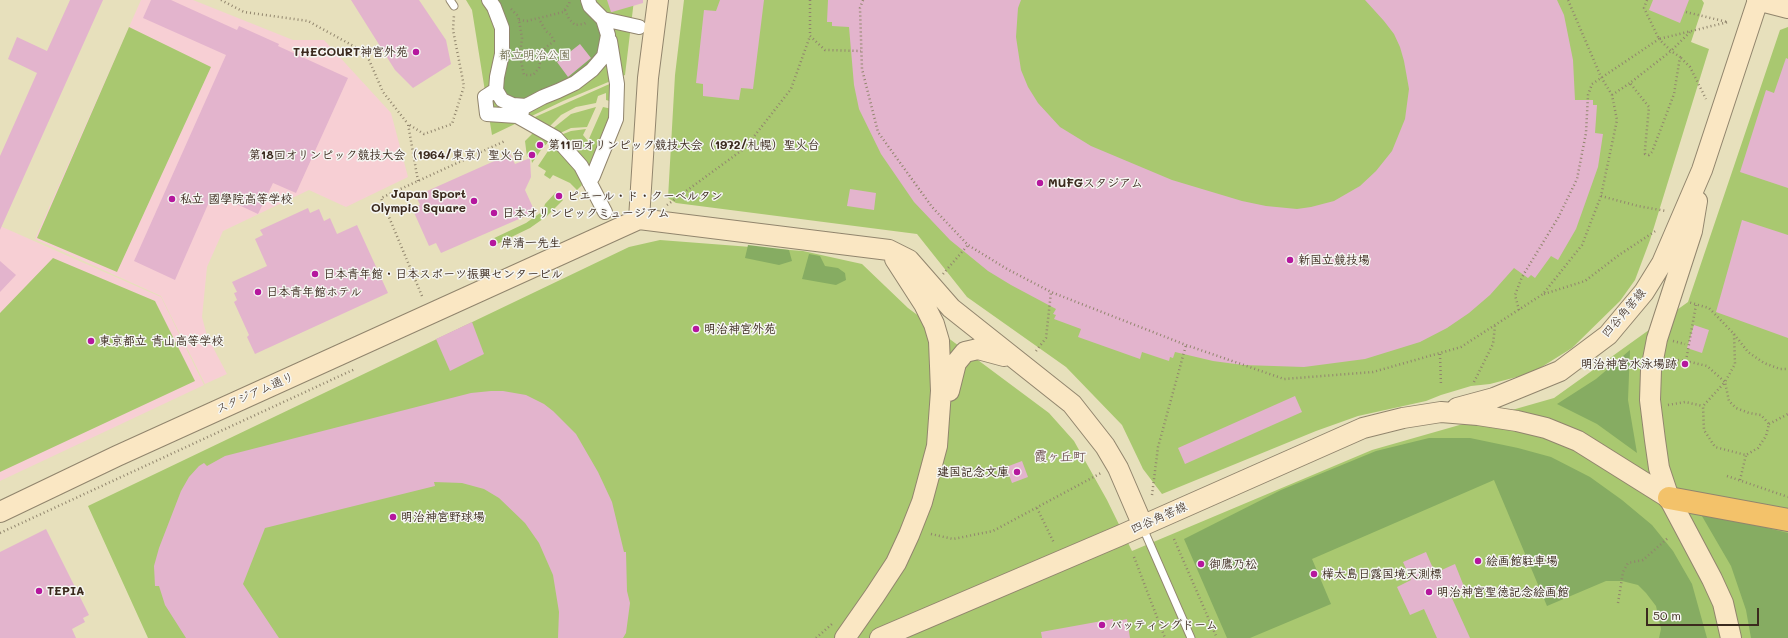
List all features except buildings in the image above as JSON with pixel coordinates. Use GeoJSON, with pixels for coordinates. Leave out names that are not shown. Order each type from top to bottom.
{"type":"FeatureCollection","features":[{"type":"Feature","properties":{"kind":"highway"},"geometry":{"type":"LineString","coordinates":[[1669,498],[1787,520]]}},
{"type":"Feature","properties":{"kind":"street"},"geometry":{"type":"LineString","coordinates":[[588,0],[590,6],[599,16],[608,35],[617,84],[616,119],[593,176],[589,182]]}},
{"type":"Feature","properties":{"kind":"street"},"geometry":{"type":"LineString","coordinates":[[658,0],[648,78],[639,218],[889,250],[909,260],[951,308],[1072,404],[1088,422],[1118,468],[1143,526]]}},
{"type":"Feature","properties":{"kind":"street"},"geometry":{"type":"LineString","coordinates":[[1757,0],[1788,8]]}},
{"type":"Feature","properties":{"kind":"street","name":"四谷角筈線"},"geometry":{"type":"LineString","coordinates":[[880,638],[1143,526],[1363,428],[1403,418],[1442,412],[1494,398],[1560,371],[1608,335],[1644,292],[1662,263],[1702,170],[1757,0]]}},
{"type":"Feature","properties":{"kind":"street"},"geometry":{"type":"LineString","coordinates":[[493,5],[502,28],[502,54],[496,90],[502,100],[513,105],[556,138],[581,166],[604,212]]}},
{"type":"Feature","properties":{"kind":"street"},"geometry":{"type":"LineString","coordinates":[[599,16],[639,28]]}},
{"type":"Feature","properties":{"kind":"street"},"geometry":{"type":"LineString","coordinates":[[496,90],[485,97],[487,114],[519,110],[543,96],[558,92],[575,83],[592,70],[604,56],[608,35]]}},
{"type":"Feature","properties":{"kind":"street","name":"四谷角筈線"},"geometry":{"type":"LineString","coordinates":[[1702,170],[1692,231],[1657,339],[1651,370],[1650,400],[1659,468],[1669,498],[1723,603],[1731,638]]}},
{"type":"Feature","properties":{"kind":"street","name":"スタジアム通り"},"geometry":{"type":"LineString","coordinates":[[0,512],[123,453],[639,218]]}},
{"type":"Feature","properties":{"kind":"street"},"geometry":{"type":"LineString","coordinates":[[889,250],[924,304],[934,324],[939,341],[941,391],[937,446]]}},
{"type":"Feature","properties":{"kind":"street"},"geometry":{"type":"LineString","coordinates":[[845,638],[875,596],[896,562],[909,535],[922,502],[937,446],[953,370],[960,357],[970,350],[978,349],[987,350],[1015,360]]}},
{"type":"Feature","properties":{"kind":"street","name":"四谷角筈線"},"geometry":{"type":"LineString","coordinates":[[1442,412],[1478,415],[1517,421],[1546,428],[1578,441],[1639,477],[1669,498]]}},
{"type":"Feature","properties":{"kind":"lane"},"geometry":{"type":"LineString","coordinates":[[1143,526],[1191,638]]}},
{"type":"Feature","properties":{"kind":"path"},"geometry":{"type":"LineString","coordinates":[[221,0],[244,12],[308,21],[366,54],[383,92],[408,124],[424,134],[452,124],[464,86],[453,30],[452,3]]}},
{"type":"Feature","properties":{"kind":"path"},"geometry":{"type":"LineString","coordinates":[[519,20],[527,21],[539,19],[563,12],[570,0]]}},
{"type":"Feature","properties":{"kind":"path"},"geometry":{"type":"LineString","coordinates":[[666,206],[745,148],[791,89],[810,36],[810,0]]}},
{"type":"Feature","properties":{"kind":"path"},"geometry":{"type":"LineString","coordinates":[[863,0],[860,8],[862,69],[878,132],[932,207],[968,245],[1007,269],[1051,292],[1186,344],[1284,379],[1373,372],[1461,347],[1544,294],[1585,281],[1619,255],[1658,230]]}},
{"type":"Feature","properties":{"kind":"path"},"geometry":{"type":"LineString","coordinates":[[1544,294],[1582,245],[1601,196],[1617,120],[1612,95],[1601,77],[1568,0]]}},
{"type":"Feature","properties":{"kind":"path"},"geometry":{"type":"LineString","coordinates":[[1646,0],[1644,8],[1659,39],[1690,67],[1706,99]]}},
{"type":"Feature","properties":{"kind":"path"},"geometry":{"type":"LineString","coordinates":[[493,5],[506,4],[518,16],[522,38],[520,56],[524,75],[533,74],[539,68],[541,56],[545,48],[554,41],[539,19]]}},
{"type":"Feature","properties":{"kind":"path"},"geometry":{"type":"LineString","coordinates":[[565,10],[569,19],[575,25],[584,24],[599,16]]}},
{"type":"Feature","properties":{"kind":"path"},"geometry":{"type":"LineString","coordinates":[[1519,310],[1515,295],[1522,277],[1558,218],[1577,179],[1586,133],[1588,95],[1592,84],[1659,39],[1728,22],[1686,12]]}},
{"type":"Feature","properties":{"kind":"path"},"geometry":{"type":"LineString","coordinates":[[1612,95],[1671,51],[1691,31]]}},
{"type":"Feature","properties":{"kind":"path"},"geometry":{"type":"LineString","coordinates":[[810,36],[825,50],[861,51]]}},
{"type":"Feature","properties":{"kind":"path"},"geometry":{"type":"LineString","coordinates":[[1630,83],[1649,107],[1645,154],[1649,155],[1652,152],[1674,94],[1680,57]]}},
{"type":"Feature","properties":{"kind":"path"},"geometry":{"type":"LineString","coordinates":[[408,124],[418,181]]}},
{"type":"Feature","properties":{"kind":"path"},"geometry":{"type":"LineString","coordinates":[[422,296],[381,198],[505,140]]}},
{"type":"Feature","properties":{"kind":"path"},"geometry":{"type":"LineString","coordinates":[[1601,196],[1638,206],[1669,212]]}},
{"type":"Feature","properties":{"kind":"path"},"geometry":{"type":"LineString","coordinates":[[943,275],[968,245]]}},
{"type":"Feature","properties":{"kind":"path"},"geometry":{"type":"LineString","coordinates":[[1036,351],[1046,338],[1051,292]]}},
{"type":"Feature","properties":{"kind":"path"},"geometry":{"type":"LineString","coordinates":[[1688,302],[1709,308],[1734,334],[1748,352],[1764,363],[1780,369],[1788,369]]}},
{"type":"Feature","properties":{"kind":"path"},"geometry":{"type":"LineString","coordinates":[[1686,361],[1696,305]]}},
{"type":"Feature","properties":{"kind":"path"},"geometry":{"type":"LineString","coordinates":[[1474,382],[1493,344],[1496,325]]}},
{"type":"Feature","properties":{"kind":"path"},"geometry":{"type":"LineString","coordinates":[[1734,334],[1736,348],[1734,364],[1725,382],[1703,406],[1704,430],[1715,447],[1746,455],[1758,448],[1766,436],[1769,424],[1788,414]]}},
{"type":"Feature","properties":{"kind":"path"},"geometry":{"type":"LineString","coordinates":[[1672,341],[1684,344]]}},
{"type":"Feature","properties":{"kind":"path"},"geometry":{"type":"LineString","coordinates":[[1152,495],[1158,448],[1186,344]]}},
{"type":"Feature","properties":{"kind":"path"},"geometry":{"type":"LineString","coordinates":[[1440,354],[1441,386]]}},
{"type":"Feature","properties":{"kind":"path"},"geometry":{"type":"LineString","coordinates":[[1669,359],[1707,366],[1725,382],[1728,401],[1736,408],[1749,413],[1761,414],[1769,424]]}},
{"type":"Feature","properties":{"kind":"path"},"geometry":{"type":"LineString","coordinates":[[0,533],[359,367]]}},
{"type":"Feature","properties":{"kind":"path"},"geometry":{"type":"LineString","coordinates":[[1667,405],[1685,402],[1703,406]]}},
{"type":"Feature","properties":{"kind":"path"},"geometry":{"type":"LineString","coordinates":[[1740,480],[1746,455]]}},
{"type":"Feature","properties":{"kind":"path"},"geometry":{"type":"LineString","coordinates":[[931,534],[953,539],[993,531],[1102,473]]}},
{"type":"Feature","properties":{"kind":"path"},"geometry":{"type":"LineString","coordinates":[[1727,476],[1788,497]]}},
{"type":"Feature","properties":{"kind":"path"},"geometry":{"type":"LineString","coordinates":[[1037,508],[1054,543]]}},
{"type":"Feature","properties":{"kind":"path"},"geometry":{"type":"LineString","coordinates":[[1618,603],[1623,572],[1628,563],[1643,560],[1669,537]]}},
{"type":"Feature","properties":{"kind":"path"},"geometry":{"type":"LineString","coordinates":[[1174,539],[1217,638]]}},
{"type":"Feature","properties":{"kind":"path"},"geometry":{"type":"LineString","coordinates":[[1134,557],[1165,638]]}},
{"type":"Feature","properties":{"kind":"path"},"geometry":{"type":"LineString","coordinates":[[816,638],[835,620]]}},
{"type":"Feature","properties":{"kind":"shaded area","name":"私立 國學院高等学校"},"geometry":{"type":"Polygon","coordinates":[[[141,0],[193,0],[293,40],[324,40],[391,113],[408,177],[346,207],[309,190],[223,231],[207,267],[202,317],[207,336],[227,374],[205,384],[161,296],[35,239],[141,0]]]}},
{"type":"Feature","properties":{"kind":"shaded area","name":"東京都立 青山高等学校"},"geometry":{"type":"Polygon","coordinates":[[[0,226],[161,297],[204,385],[0,481],[0,226]]]}},
{"type":"Feature","properties":{"kind":"green space","name":"都立明治公園"},"geometry":{"type":"Polygon","coordinates":[[[466,0],[634,0],[625,75],[563,101],[492,135],[472,10],[466,0]]]}},
{"type":"Feature","properties":{"kind":"green space"},"geometry":{"type":"Polygon","coordinates":[[[495,0],[583,0],[603,35],[603,48],[588,69],[521,102],[500,91],[495,0]]]}},
{"type":"Feature","properties":{"kind":"green space","name":"新国立競技場"},"geometry":{"type":"Polygon","coordinates":[[[684,0],[1702,0],[1704,3],[1691,42],[1709,49],[1650,240],[1635,280],[1620,301],[1572,348],[1532,373],[1490,384],[1471,386],[1426,401],[1358,416],[1316,431],[1162,494],[1143,469],[1122,425],[1066,367],[967,297],[917,234],[676,203],[668,198],[675,75],[684,0]]]}},
{"type":"Feature","properties":{"kind":"green space"},"geometry":{"type":"Polygon","coordinates":[[[129,27],[211,67],[117,272],[37,238],[129,27]]]}},
{"type":"Feature","properties":{"kind":"green space","name":"明治神宮外苑"},"geometry":{"type":"Polygon","coordinates":[[[1788,27],[1788,638],[148,638],[88,506],[629,247],[660,240],[803,251],[862,264],[908,308],[1049,413],[1074,441],[1107,500],[1132,551],[1372,450],[1554,398],[1688,302],[1780,30],[1788,27]]]}},
{"type":"Feature","properties":{"kind":"green space"},"geometry":{"type":"Polygon","coordinates":[[[614,82],[613,102],[606,100],[606,93],[598,96],[596,103],[576,107],[561,115],[547,129],[526,121],[614,82]]]}},
{"type":"Feature","properties":{"kind":"green space"},"geometry":{"type":"Polygon","coordinates":[[[596,107],[587,127],[571,128],[556,135],[551,130],[571,114],[596,107]]]}},
{"type":"Feature","properties":{"kind":"green space"},"geometry":{"type":"Polygon","coordinates":[[[603,107],[612,109],[591,166],[558,136],[571,131],[586,129],[583,135],[588,141],[603,107]]]}},
{"type":"Feature","properties":{"kind":"green space"},"geometry":{"type":"Polygon","coordinates":[[[534,132],[550,141],[543,147],[532,163],[531,156],[527,157],[525,141],[534,132]]]}},
{"type":"Feature","properties":{"kind":"green space"},"geometry":{"type":"Polygon","coordinates":[[[554,145],[570,157],[581,178],[582,185],[577,190],[570,183],[553,175],[550,179],[544,175],[546,171],[538,166],[554,145]]]}},
{"type":"Feature","properties":{"kind":"green space"},"geometry":{"type":"Polygon","coordinates":[[[556,192],[563,200],[547,216],[530,228],[493,246],[490,240],[526,223],[543,211],[545,204],[556,192]]]}},
{"type":"Feature","properties":{"kind":"green space"},"geometry":{"type":"Polygon","coordinates":[[[748,245],[789,250],[792,261],[779,265],[745,258],[748,245]]]}},
{"type":"Feature","properties":{"kind":"green space"},"geometry":{"type":"Polygon","coordinates":[[[809,254],[820,256],[825,266],[838,268],[845,273],[846,280],[836,285],[802,279],[809,254]]]}},
{"type":"Feature","properties":{"kind":"green space","name":"東京都立 青山高等学校"},"geometry":{"type":"Polygon","coordinates":[[[53,258],[155,301],[195,381],[0,472],[0,313],[53,258]]]}},
{"type":"Feature","properties":{"kind":"green space"},"geometry":{"type":"Polygon","coordinates":[[[1630,350],[1628,400],[1637,453],[1597,424],[1557,404],[1596,379],[1630,350]]]}},
{"type":"Feature","properties":{"kind":"green space"},"geometry":{"type":"Polygon","coordinates":[[[1429,438],[1470,438],[1518,448],[1551,457],[1590,477],[1622,500],[1652,525],[1673,551],[1692,584],[1707,638],[1659,638],[1661,629],[1656,606],[1638,585],[1622,581],[1606,581],[1547,606],[1494,480],[1312,559],[1331,604],[1250,638],[1227,638],[1184,539],[1281,490],[1376,451],[1429,438]]]}},
{"type":"Feature","properties":{"kind":"green space"},"geometry":{"type":"Polygon","coordinates":[[[1699,511],[1788,533],[1788,638],[1751,638],[1746,610],[1731,566],[1699,511]]]}},
{"type":"Feature","properties":{"kind":"place","name":"THECOURT神宮外苑"},"geometry":{"type":"Point","coordinates":[416,52]}},
{"type":"Feature","properties":{"kind":"place","name":"第11回オリンピック競技大会（1972/札幌）聖火台"},"geometry":{"type":"Point","coordinates":[540,145]}},
{"type":"Feature","properties":{"kind":"place","name":"第18回オリンピック競技大会（1964/東京）聖火台"},"geometry":{"type":"Point","coordinates":[532,155]}},
{"type":"Feature","properties":{"kind":"place","name":"MUFGスタジアム"},"geometry":{"type":"Point","coordinates":[1040,183]}},
{"type":"Feature","properties":{"kind":"place","name":"ピエール・ド・クーベルタン"},"geometry":{"type":"Point","coordinates":[559,196]}},
{"type":"Feature","properties":{"kind":"place","name":"私立 國學院高等学校"},"geometry":{"type":"Point","coordinates":[172,199]}},
{"type":"Feature","properties":{"kind":"place","name":"Japan Sport Olympic Square"},"geometry":{"type":"Point","coordinates":[474,201]}},
{"type":"Feature","properties":{"kind":"place","name":"日本オリンピックミュージアム"},"geometry":{"type":"Point","coordinates":[494,213]}},
{"type":"Feature","properties":{"kind":"place","name":"岸清一先生"},"geometry":{"type":"Point","coordinates":[493,243]}},
{"type":"Feature","properties":{"kind":"place","name":"新国立競技場"},"geometry":{"type":"Point","coordinates":[1290,260]}},
{"type":"Feature","properties":{"kind":"place","name":"日本青年館・日本スポーツ振興センタービル"},"geometry":{"type":"Point","coordinates":[315,274]}},
{"type":"Feature","properties":{"kind":"place","name":"日本青年館ホテル"},"geometry":{"type":"Point","coordinates":[258,292]}},
{"type":"Feature","properties":{"kind":"place","name":"明治神宮外苑"},"geometry":{"type":"Point","coordinates":[696,329]}},
{"type":"Feature","properties":{"kind":"place","name":"東京都立 青山高等学校"},"geometry":{"type":"Point","coordinates":[91,341]}},
{"type":"Feature","properties":{"kind":"place","name":"明治神宮水泳場跡"},"geometry":{"type":"Point","coordinates":[1685,364]}},
{"type":"Feature","properties":{"kind":"place","name":"建国記念文庫"},"geometry":{"type":"Point","coordinates":[1017,472]}},
{"type":"Feature","properties":{"kind":"place","name":"明治神宮野球場"},"geometry":{"type":"Point","coordinates":[393,517]}},
{"type":"Feature","properties":{"kind":"place","name":"絵画館駐車場"},"geometry":{"type":"Point","coordinates":[1478,561]}},
{"type":"Feature","properties":{"kind":"place","name":"御鷹乃松"},"geometry":{"type":"Point","coordinates":[1201,564]}},
{"type":"Feature","properties":{"kind":"place","name":"樺太島日露国境天測標"},"geometry":{"type":"Point","coordinates":[1314,574]}},
{"type":"Feature","properties":{"kind":"place","name":"TEPIA"},"geometry":{"type":"Point","coordinates":[39,591]}},
{"type":"Feature","properties":{"kind":"place","name":"明治神宮聖徳記念絵画館"},"geometry":{"type":"Point","coordinates":[1429,592]}},
{"type":"Feature","properties":{"kind":"place","name":"バッティングドーム"},"geometry":{"type":"Point","coordinates":[1102,625]}},
{"type":"Feature","properties":{"kind":"district","name":"霞ヶ丘町"},"geometry":{"type":"Point","coordinates":[1060,457]}}]}
